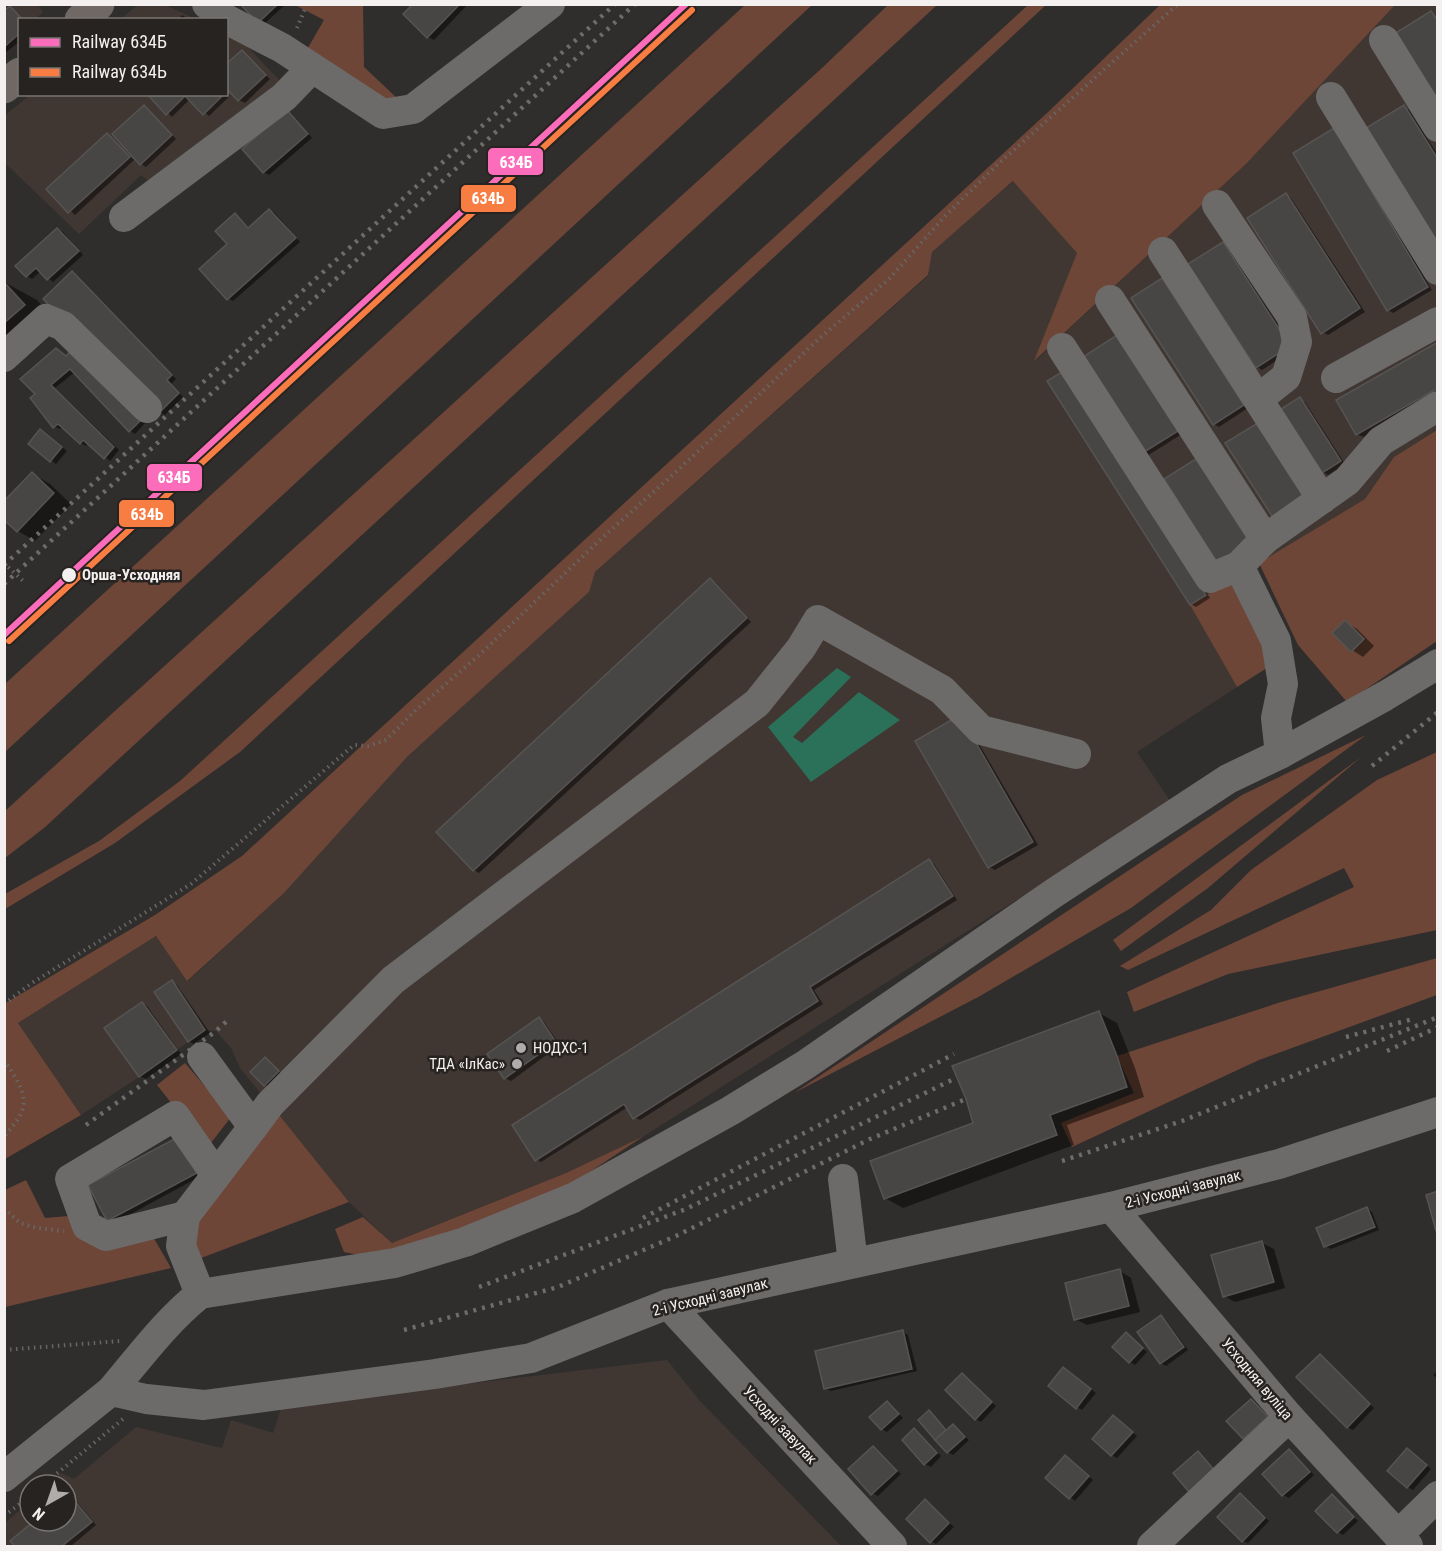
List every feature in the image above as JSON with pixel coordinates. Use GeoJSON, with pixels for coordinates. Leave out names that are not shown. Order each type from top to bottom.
{"type":"FeatureCollection","features":[{"type":"Feature","properties":{"kind":"main road"},"geometry":{"type":"LineString","coordinates":[[83,18],[98,4]]}},
{"type":"Feature","properties":{"kind":"main road"},"geometry":{"type":"LineString","coordinates":[[4,87],[18,76]]}},
{"type":"Feature","properties":{"kind":"street"},"geometry":{"type":"LineString","coordinates":[[207,4],[225,18]]}},
{"type":"Feature","properties":{"kind":"street"},"geometry":{"type":"LineString","coordinates":[[228,20],[282,48],[383,114],[413,110],[550,4]]}},
{"type":"Feature","properties":{"kind":"street"},"geometry":{"type":"LineString","coordinates":[[1384,40],[1437,127]]}},
{"type":"Feature","properties":{"kind":"street"},"geometry":{"type":"LineString","coordinates":[[124,217],[284,97],[312,68]]}},
{"type":"Feature","properties":{"kind":"street"},"geometry":{"type":"LineString","coordinates":[[1331,97],[1437,270]]}},
{"type":"Feature","properties":{"kind":"street"},"geometry":{"type":"LineString","coordinates":[[1217,205],[1292,317],[1297,342],[1286,377],[1258,399]]}},
{"type":"Feature","properties":{"kind":"street"},"geometry":{"type":"LineString","coordinates":[[1163,252],[1322,499]]}},
{"type":"Feature","properties":{"kind":"street"},"geometry":{"type":"LineString","coordinates":[[1110,300],[1265,539]]}},
{"type":"Feature","properties":{"kind":"street"},"geometry":{"type":"LineString","coordinates":[[4,357],[46,319],[63,326],[147,408]]}},
{"type":"Feature","properties":{"kind":"street"},"geometry":{"type":"LineString","coordinates":[[1336,378],[1437,321]]}},
{"type":"Feature","properties":{"kind":"street"},"geometry":{"type":"LineString","coordinates":[[1062,348],[1210,578],[1239,566],[1265,539],[1347,481],[1381,441],[1437,406]]}},
{"type":"Feature","properties":{"kind":"street"},"geometry":{"type":"LineString","coordinates":[[1239,566],[1276,641],[1282,684],[1276,718],[1280,754]]}},
{"type":"Feature","properties":{"kind":"street"},"geometry":{"type":"LineString","coordinates":[[200,1294],[181,1246],[185,1216],[270,1104],[393,980],[757,703],[801,648],[818,620],[942,690],[981,729],[1076,754]]}},
{"type":"Feature","properties":{"kind":"street"},"geometry":{"type":"LineString","coordinates":[[4,1477],[111,1390],[166,1329],[178,1312],[200,1294],[395,1263],[465,1242],[573,1198],[730,1111],[805,1065],[1054,893],[1228,778],[1280,754],[1385,696],[1437,664]]}},
{"type":"Feature","properties":{"kind":"street"},"geometry":{"type":"LineString","coordinates":[[202,1058],[253,1127]]}},
{"type":"Feature","properties":{"kind":"street","name":"2-і Усходні завулак"},"geometry":{"type":"LineString","coordinates":[[111,1390],[146,1399],[204,1405],[435,1374],[531,1358],[668,1304],[1112,1207],[1279,1164],[1437,1113]]}},
{"type":"Feature","properties":{"kind":"street"},"geometry":{"type":"LineString","coordinates":[[185,1216],[106,1236],[87,1226],[70,1179],[175,1116],[216,1175]]}},
{"type":"Feature","properties":{"kind":"street"},"geometry":{"type":"LineString","coordinates":[[843,1179],[853,1263]]}},
{"type":"Feature","properties":{"kind":"street","name":"Усходняя вуліца"},"geometry":{"type":"LineString","coordinates":[[1112,1207],[1289,1418],[1403,1541]]}},
{"type":"Feature","properties":{"kind":"street","name":"Усходні завулак"},"geometry":{"type":"LineString","coordinates":[[668,1304],[892,1546]]}},
{"type":"Feature","properties":{"kind":"street"},"geometry":{"type":"LineString","coordinates":[[1152,1546],[1289,1418]]}},
{"type":"Feature","properties":{"kind":"street"},"geometry":{"type":"LineString","coordinates":[[1403,1541],[1437,1496]]}},
{"type":"Feature","properties":{"kind":"path"},"geometry":{"type":"LineString","coordinates":[[4,1004],[32,983],[191,884],[354,745],[368,746],[386,740],[822,336],[889,279],[946,214],[998,164],[1178,4]]}},
{"type":"Feature","properties":{"kind":"path"},"geometry":{"type":"LineString","coordinates":[[4,563],[23,581]]}},
{"type":"Feature","properties":{"kind":"path"},"geometry":{"type":"LineString","coordinates":[[4,1060],[23,1091],[23,1101],[22,1112],[4,1137]]}},
{"type":"Feature","properties":{"kind":"path"},"geometry":{"type":"LineString","coordinates":[[4,1208],[21,1223],[37,1228],[98,1232]]}},
{"type":"Feature","properties":{"kind":"path"},"geometry":{"type":"LineString","coordinates":[[4,1350],[156,1338]]}},
{"type":"Feature","properties":{"kind":"path"},"geometry":{"type":"LineString","coordinates":[[57,1473],[146,1399]]}},
{"type":"Feature","properties":{"kind":"path"},"geometry":{"type":"LineString","coordinates":[[4,1516],[18,1505]]}},
{"type":"Feature","properties":{"kind":"shaded area"},"geometry":{"type":"Polygon","coordinates":[[[139,4],[165,5],[194,18],[122,18],[139,4]]]}},
{"type":"Feature","properties":{"kind":"shaded area"},"geometry":{"type":"Polygon","coordinates":[[[5,5],[41,5],[39,7],[43,12],[36,18],[18,18],[18,34],[5,47],[5,5]]]}},
{"type":"Feature","properties":{"kind":"shaded area"},"geometry":{"type":"Polygon","coordinates":[[[295,5],[363,5],[364,67],[400,101],[385,104],[305,53],[324,20],[295,5]]]}},
{"type":"Feature","properties":{"kind":"shaded area"},"geometry":{"type":"Polygon","coordinates":[[[745,5],[812,5],[5,752],[5,684],[745,5]]]}},
{"type":"Feature","properties":{"kind":"shaded area"},"geometry":{"type":"Polygon","coordinates":[[[888,5],[937,5],[44,828],[5,858],[5,811],[822,68],[888,5]]]}},
{"type":"Feature","properties":{"kind":"shaded area"},"geometry":{"type":"Polygon","coordinates":[[[1028,5],[1046,5],[240,752],[115,843],[5,909],[5,894],[99,841],[180,781],[1028,5]]]}},
{"type":"Feature","properties":{"kind":"shaded area"},"geometry":{"type":"Polygon","coordinates":[[[1160,5],[1395,5],[1247,163],[1034,361],[1077,253],[1013,181],[932,252],[928,275],[595,572],[589,592],[408,756],[284,893],[187,981],[156,936],[18,1023],[81,1115],[5,1159],[4,1004],[155,915],[242,856],[1047,113],[1160,5]]]}},
{"type":"Feature","properties":{"kind":"shaded area"},"geometry":{"type":"Polygon","coordinates":[[[1395,5],[1437,5],[1437,430],[1394,457],[1365,499],[1190,605],[1237,687],[1137,752],[1171,802],[644,1136],[566,1173],[392,1243],[349,1202],[240,1068],[231,1048],[216,1031],[205,1030],[81,1115],[18,1023],[156,936],[188,981],[284,893],[408,756],[589,592],[594,573],[928,276],[931,252],[1014,181],[1077,253],[1036,360],[1247,163],[1395,5]]]}},
{"type":"Feature","properties":{"kind":"shaded area"},"geometry":{"type":"Polygon","coordinates":[[[228,36],[245,44],[282,83],[152,183],[141,175],[79,234],[5,163],[4,116],[29,96],[228,96],[228,36]]]}},
{"type":"Feature","properties":{"kind":"shaded area"},"geometry":{"type":"Polygon","coordinates":[[[1437,430],[1437,641],[1347,702],[1298,645],[1259,563],[1365,499],[1394,457],[1437,430]]]}},
{"type":"Feature","properties":{"kind":"shaded area"},"geometry":{"type":"Polygon","coordinates":[[[1236,577],[1270,666],[1237,687],[1190,605],[1236,577]]]}},
{"type":"Feature","properties":{"kind":"shaded area"},"geometry":{"type":"Polygon","coordinates":[[[837,668],[851,677],[793,737],[802,743],[859,692],[900,720],[811,782],[768,727],[837,668]]]}},
{"type":"Feature","properties":{"kind":"shaded area"},"geometry":{"type":"Polygon","coordinates":[[[1366,735],[1131,908],[980,996],[794,1093],[1242,795],[1366,735]]]}},
{"type":"Feature","properties":{"kind":"shaded area"},"geometry":{"type":"Polygon","coordinates":[[[1437,752],[1437,930],[1228,974],[1134,1012],[1127,992],[1354,887],[1344,868],[1128,970],[1120,966],[1211,910],[1251,870],[1377,780],[1437,752]]]}},
{"type":"Feature","properties":{"kind":"shaded area"},"geometry":{"type":"Polygon","coordinates":[[[1361,757],[1208,888],[1121,951],[1113,940],[1361,757]]]}},
{"type":"Feature","properties":{"kind":"shaded area"},"geometry":{"type":"Polygon","coordinates":[[[1437,958],[1437,995],[1259,1060],[1072,1147],[1061,1123],[1134,1093],[1117,1056],[1281,1002],[1437,958]]]}},
{"type":"Feature","properties":{"kind":"shaded area"},"geometry":{"type":"Polygon","coordinates":[[[185,1063],[231,1117],[207,1148],[157,1085],[185,1063]]]}},
{"type":"Feature","properties":{"kind":"shaded area"},"geometry":{"type":"Polygon","coordinates":[[[275,1110],[349,1202],[201,1258],[191,1245],[191,1217],[275,1110]]]}},
{"type":"Feature","properties":{"kind":"shaded area"},"geometry":{"type":"Polygon","coordinates":[[[644,1136],[550,1198],[373,1258],[344,1252],[335,1229],[363,1217],[392,1243],[566,1173],[644,1136]]]}},
{"type":"Feature","properties":{"kind":"shaded area"},"geometry":{"type":"Polygon","coordinates":[[[26,1180],[45,1218],[69,1216],[152,1235],[171,1268],[5,1307],[5,1190],[26,1180]]]}},
{"type":"Feature","properties":{"kind":"shaded area"},"geometry":{"type":"Polygon","coordinates":[[[667,1360],[699,1400],[841,1546],[5,1546],[4,1524],[18,1512],[18,1533],[78,1533],[78,1476],[136,1427],[222,1448],[231,1420],[273,1433],[282,1406],[667,1360]]]}},
{"type":"Feature","properties":{"kind":"building"},"geometry":{"type":"Polygon","coordinates":[[[244,4],[278,4],[258,23],[242,6],[244,4]]]}},
{"type":"Feature","properties":{"kind":"building"},"geometry":{"type":"Polygon","coordinates":[[[413,4],[460,4],[427,38],[403,14],[413,4]]]}},
{"type":"Feature","properties":{"kind":"building"},"geometry":{"type":"Polygon","coordinates":[[[10,6],[21,18],[18,18],[18,35],[4,47],[4,11],[10,6]]]}},
{"type":"Feature","properties":{"kind":"building"},"geometry":{"type":"Polygon","coordinates":[[[1431,11],[1438,21],[1438,103],[1394,34],[1431,11]]]}},
{"type":"Feature","properties":{"kind":"building"},"geometry":{"type":"Polygon","coordinates":[[[242,50],[266,75],[238,101],[228,90],[228,62],[242,50]]]}},
{"type":"Feature","properties":{"kind":"building"},"geometry":{"type":"Polygon","coordinates":[[[149,96],[185,96],[166,115],[149,96]]]}},
{"type":"Feature","properties":{"kind":"building"},"geometry":{"type":"Polygon","coordinates":[[[185,96],[222,96],[203,115],[185,96]]]}},
{"type":"Feature","properties":{"kind":"building"},"geometry":{"type":"Polygon","coordinates":[[[144,105],[172,135],[140,165],[112,134],[144,105]]]}},
{"type":"Feature","properties":{"kind":"building"},"geometry":{"type":"Polygon","coordinates":[[[1404,105],[1438,159],[1438,243],[1366,128],[1404,105]]]}},
{"type":"Feature","properties":{"kind":"building"},"geometry":{"type":"Polygon","coordinates":[[[287,110],[308,134],[263,173],[242,149],[287,110]]]}},
{"type":"Feature","properties":{"kind":"building"},"geometry":{"type":"Polygon","coordinates":[[[1334,128],[1428,287],[1387,311],[1293,153],[1334,128]]]}},
{"type":"Feature","properties":{"kind":"building"},"geometry":{"type":"Polygon","coordinates":[[[107,133],[130,157],[68,213],[46,189],[107,133]]]}},
{"type":"Feature","properties":{"kind":"building"},"geometry":{"type":"Polygon","coordinates":[[[1286,193],[1360,308],[1321,334],[1247,218],[1286,193]]]}},
{"type":"Feature","properties":{"kind":"building"},"geometry":{"type":"Polygon","coordinates":[[[269,209],[296,238],[227,300],[199,269],[227,244],[215,231],[235,213],[248,228],[269,209]]]}},
{"type":"Feature","properties":{"kind":"building"},"geometry":{"type":"Polygon","coordinates":[[[57,228],[79,251],[47,280],[36,268],[26,277],[15,266],[57,228]]]}},
{"type":"Feature","properties":{"kind":"building"},"geometry":{"type":"Polygon","coordinates":[[[1223,242],[1290,346],[1256,368],[1188,264],[1223,242]]]}},
{"type":"Feature","properties":{"kind":"building"},"geometry":{"type":"Polygon","coordinates":[[[72,271],[172,375],[167,380],[179,393],[159,413],[43,299],[72,271]]]}},
{"type":"Feature","properties":{"kind":"building"},"geometry":{"type":"Polygon","coordinates":[[[1162,278],[1244,405],[1213,425],[1131,298],[1162,278]]]}},
{"type":"Feature","properties":{"kind":"building"},"geometry":{"type":"Polygon","coordinates":[[[4,282],[25,305],[4,323],[4,282]]]}},
{"type":"Feature","properties":{"kind":"building"},"geometry":{"type":"Polygon","coordinates":[[[1117,335],[1178,431],[1141,454],[1080,359],[1117,335]]]}},
{"type":"Feature","properties":{"kind":"building"},"geometry":{"type":"Polygon","coordinates":[[[1438,342],[1438,388],[1356,435],[1336,400],[1438,342]]]}},
{"type":"Feature","properties":{"kind":"building"},"geometry":{"type":"Polygon","coordinates":[[[75,346],[143,418],[129,432],[70,369],[51,385],[114,447],[104,459],[83,440],[80,444],[58,424],[53,428],[30,398],[35,394],[20,379],[56,348],[66,356],[75,346]]]}},
{"type":"Feature","properties":{"kind":"building"},"geometry":{"type":"Polygon","coordinates":[[[1062,372],[1206,595],[1190,605],[1047,381],[1062,372]]]}},
{"type":"Feature","properties":{"kind":"building"},"geometry":{"type":"Polygon","coordinates":[[[1300,397],[1341,461],[1322,473],[1281,409],[1300,397]]]}},
{"type":"Feature","properties":{"kind":"building"},"geometry":{"type":"Polygon","coordinates":[[[1261,421],[1310,496],[1274,519],[1225,443],[1261,421]]]}},
{"type":"Feature","properties":{"kind":"building"},"geometry":{"type":"Polygon","coordinates":[[[40,429],[62,447],[50,462],[28,444],[40,429]]]}},
{"type":"Feature","properties":{"kind":"building"},"geometry":{"type":"Polygon","coordinates":[[[1199,457],[1253,541],[1218,564],[1164,479],[1199,457]]]}},
{"type":"Feature","properties":{"kind":"building"},"geometry":{"type":"Polygon","coordinates":[[[32,472],[54,493],[17,532],[4,520],[4,501],[32,472]]]}},
{"type":"Feature","properties":{"kind":"building"},"geometry":{"type":"Polygon","coordinates":[[[710,578],[747,618],[473,871],[436,832],[710,578]]]}},
{"type":"Feature","properties":{"kind":"building"},"geometry":{"type":"Polygon","coordinates":[[[1345,620],[1364,639],[1351,652],[1332,633],[1345,620]]]}},
{"type":"Feature","properties":{"kind":"building"},"geometry":{"type":"Polygon","coordinates":[[[960,715],[1033,842],[988,868],[915,741],[960,715]]]}},
{"type":"Feature","properties":{"kind":"building"},"geometry":{"type":"Polygon","coordinates":[[[929,859],[953,896],[810,987],[818,1001],[633,1119],[624,1104],[535,1161],[512,1125],[929,859]]]}},
{"type":"Feature","properties":{"kind":"building"},"geometry":{"type":"Polygon","coordinates":[[[172,980],[205,1030],[188,1042],[154,992],[172,980]]]}},
{"type":"Feature","properties":{"kind":"building"},"geometry":{"type":"Polygon","coordinates":[[[142,1002],[177,1050],[139,1077],[104,1028],[142,1002]]]}},
{"type":"Feature","properties":{"kind":"building"},"geometry":{"type":"Polygon","coordinates":[[[1099,1011],[1127,1087],[1050,1115],[1057,1135],[884,1199],[870,1161],[973,1123],[952,1066],[1099,1011]]]}},
{"type":"Feature","properties":{"kind":"building","name":"НОДХС-1"},"geometry":{"type":"Polygon","coordinates":[[[539,1017],[556,1042],[504,1079],[487,1054],[539,1017]]]}},
{"type":"Feature","properties":{"kind":"building"},"geometry":{"type":"Polygon","coordinates":[[[265,1057],[279,1071],[264,1086],[250,1072],[265,1057]]]}},
{"type":"Feature","properties":{"kind":"building"},"geometry":{"type":"Polygon","coordinates":[[[178,1137],[197,1173],[107,1221],[88,1185],[178,1137]]]}},
{"type":"Feature","properties":{"kind":"building"},"geometry":{"type":"Polygon","coordinates":[[[1438,1191],[1438,1231],[1436,1231],[1426,1195],[1438,1191]]]}},
{"type":"Feature","properties":{"kind":"building"},"geometry":{"type":"Polygon","coordinates":[[[1367,1207],[1375,1227],[1324,1247],[1316,1228],[1367,1207]]]}},
{"type":"Feature","properties":{"kind":"building"},"geometry":{"type":"Polygon","coordinates":[[[1262,1241],[1274,1282],[1223,1297],[1211,1255],[1262,1241]]]}},
{"type":"Feature","properties":{"kind":"building"},"geometry":{"type":"Polygon","coordinates":[[[1120,1269],[1129,1306],[1074,1320],[1065,1283],[1120,1269]]]}},
{"type":"Feature","properties":{"kind":"building"},"geometry":{"type":"Polygon","coordinates":[[[1161,1315],[1184,1347],[1160,1364],[1137,1332],[1161,1315]]]}},
{"type":"Feature","properties":{"kind":"building"},"geometry":{"type":"Polygon","coordinates":[[[903,1330],[912,1369],[824,1389],[815,1351],[903,1330]]]}},
{"type":"Feature","properties":{"kind":"building"},"geometry":{"type":"Polygon","coordinates":[[[1126,1332],[1143,1348],[1129,1363],[1112,1347],[1126,1332]]]}},
{"type":"Feature","properties":{"kind":"building"},"geometry":{"type":"Polygon","coordinates":[[[1320,1354],[1370,1404],[1347,1428],[1296,1377],[1320,1354]]]}},
{"type":"Feature","properties":{"kind":"building"},"geometry":{"type":"Polygon","coordinates":[[[1063,1367],[1091,1389],[1076,1409],[1048,1386],[1063,1367]]]}},
{"type":"Feature","properties":{"kind":"building"},"geometry":{"type":"Polygon","coordinates":[[[962,1373],[992,1402],[975,1420],[945,1390],[962,1373]]]}},
{"type":"Feature","properties":{"kind":"building"},"geometry":{"type":"Polygon","coordinates":[[[1251,1399],[1268,1417],[1243,1439],[1226,1421],[1251,1399]]]}},
{"type":"Feature","properties":{"kind":"building"},"geometry":{"type":"Polygon","coordinates":[[[887,1401],[899,1414],[881,1430],[869,1417],[887,1401]]]}},
{"type":"Feature","properties":{"kind":"building"},"geometry":{"type":"Polygon","coordinates":[[[929,1410],[946,1430],[935,1440],[918,1420],[929,1410]]]}},
{"type":"Feature","properties":{"kind":"building"},"geometry":{"type":"Polygon","coordinates":[[[1113,1415],[1133,1432],[1111,1456],[1092,1439],[1113,1415]]]}},
{"type":"Feature","properties":{"kind":"building"},"geometry":{"type":"Polygon","coordinates":[[[953,1424],[965,1437],[947,1453],[935,1440],[953,1424]]]}},
{"type":"Feature","properties":{"kind":"building"},"geometry":{"type":"Polygon","coordinates":[[[914,1428],[937,1453],[924,1465],[902,1440],[914,1428]]]}},
{"type":"Feature","properties":{"kind":"building"},"geometry":{"type":"Polygon","coordinates":[[[873,1446],[897,1471],[871,1495],[848,1469],[873,1446]]]}},
{"type":"Feature","properties":{"kind":"building"},"geometry":{"type":"Polygon","coordinates":[[[1407,1448],[1427,1465],[1407,1488],[1387,1471],[1407,1448]]]}},
{"type":"Feature","properties":{"kind":"building"},"geometry":{"type":"Polygon","coordinates":[[[1289,1449],[1310,1472],[1282,1496],[1262,1474],[1289,1449]]]}},
{"type":"Feature","properties":{"kind":"building"},"geometry":{"type":"Polygon","coordinates":[[[1198,1451],[1214,1470],[1189,1492],[1173,1473],[1198,1451]]]}},
{"type":"Feature","properties":{"kind":"building"},"geometry":{"type":"Polygon","coordinates":[[[1065,1455],[1089,1476],[1069,1499],[1045,1478],[1065,1455]]]}},
{"type":"Feature","properties":{"kind":"building"},"geometry":{"type":"Polygon","coordinates":[[[1240,1493],[1265,1518],[1242,1542],[1217,1517],[1240,1493]]]}},
{"type":"Feature","properties":{"kind":"building"},"geometry":{"type":"Polygon","coordinates":[[[1332,1494],[1354,1517],[1337,1533],[1315,1511],[1332,1494]]]}},
{"type":"Feature","properties":{"kind":"building"},"geometry":{"type":"Polygon","coordinates":[[[925,1499],[949,1523],[930,1543],[906,1519],[925,1499]]]}},
{"type":"Feature","properties":{"kind":"building"},"geometry":{"type":"Polygon","coordinates":[[[78,1505],[92,1522],[62,1546],[15,1546],[10,1541],[20,1533],[78,1533],[78,1505]]]}},
{"type":"Feature","properties":{"kind":"railway"},"geometry":{"type":"LineString","coordinates":[[4,565],[615,4]]}},
{"type":"Feature","properties":{"kind":"railway"},"geometry":{"type":"LineString","coordinates":[[4,584],[635,4]]}},
{"type":"Feature","properties":{"kind":"railway"},"geometry":{"type":"LineString","coordinates":[[1372,766],[1438,712]]}},
{"type":"Feature","properties":{"kind":"railway"},"geometry":{"type":"LineString","coordinates":[[1062,1161],[1182,1121],[1438,1017]]}},
{"type":"Feature","properties":{"kind":"railway"},"geometry":{"type":"LineString","coordinates":[[86,1125],[216,1031],[229,1019]]}},
{"type":"Feature","properties":{"kind":"railway"},"geometry":{"type":"LineString","coordinates":[[1346,1037],[1413,1019]]}},
{"type":"Feature","properties":{"kind":"railway"},"geometry":{"type":"LineString","coordinates":[[1387,1051],[1438,1027]]}},
{"type":"Feature","properties":{"kind":"railway"},"geometry":{"type":"LineString","coordinates":[[643,1218],[954,1054]]}},
{"type":"Feature","properties":{"kind":"railway"},"geometry":{"type":"LineString","coordinates":[[479,1287],[686,1209],[956,1078]]}},
{"type":"Feature","properties":{"kind":"railway"},"geometry":{"type":"LineString","coordinates":[[404,1330],[558,1287],[676,1236],[870,1139],[966,1099]]}},
{"type":"Feature","properties":{"kind":"rail line","name":"634Б"},"geometry":{"type":"LineString","coordinates":[[4,635],[686,4]]}},
{"type":"Feature","properties":{"kind":"rail line","name":"634Ь"},"geometry":{"type":"LineString","coordinates":[[9,641],[692,10]]}},
{"type":"Feature","properties":{"kind":"place","name":"Орша-Усходняя"},"geometry":{"type":"Point","coordinates":[69,575]}},
{"type":"Feature","properties":{"kind":"place","name":"НОДХС-1"},"geometry":{"type":"Point","coordinates":[521,1048]}},
{"type":"Feature","properties":{"kind":"place","name":"ТДА «ІлКас»"},"geometry":{"type":"Point","coordinates":[517,1064]}}]}
